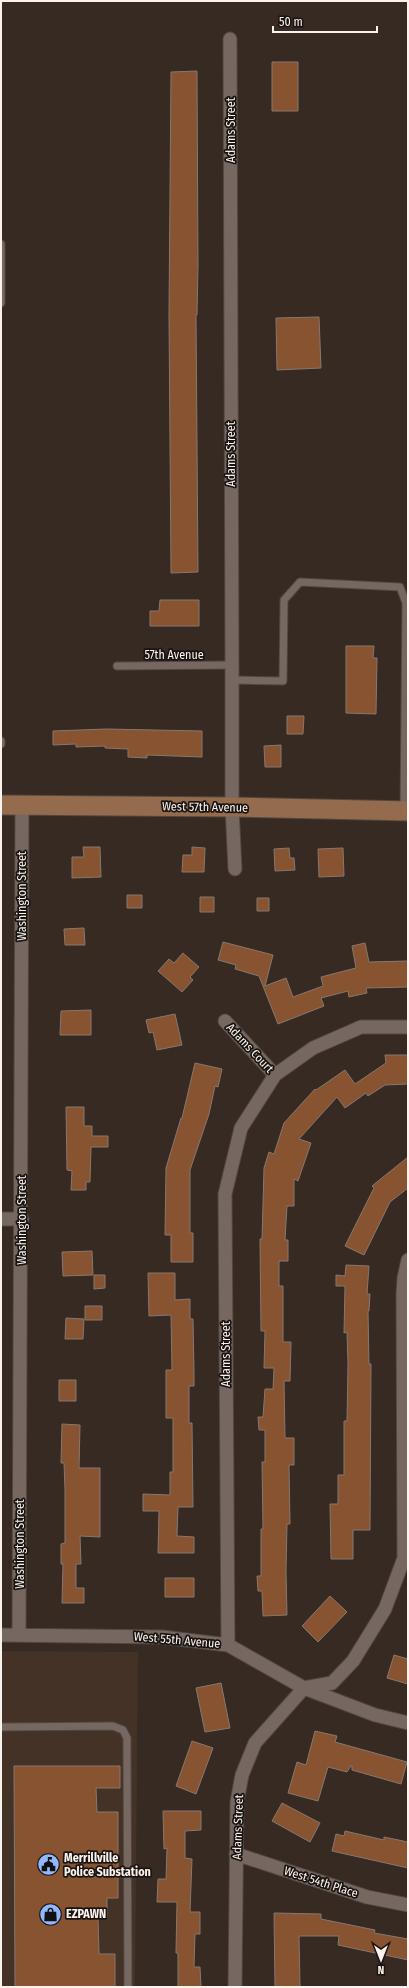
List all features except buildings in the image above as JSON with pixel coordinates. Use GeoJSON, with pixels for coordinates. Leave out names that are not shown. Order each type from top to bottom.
{"type":"FeatureCollection","features":[{"type":"Feature","properties":{"kind":"street","name":"Adams Street"},"geometry":{"type":"LineString","coordinates":[[230,39],[232,806],[235,869]]}},
{"type":"Feature","properties":{"kind":"street","name":"West 57th Avenue"},"geometry":{"type":"LineString","coordinates":[[1,805],[232,806],[406,811]]}},
{"type":"Feature","properties":{"kind":"street","name":"Washington Street"},"geometry":{"type":"LineString","coordinates":[[19,1635],[22,1219],[22,805]]}},
{"type":"Feature","properties":{"kind":"street","name":"Adams Court"},"geometry":{"type":"LineString","coordinates":[[225,1021],[275,1075]]}},
{"type":"Feature","properties":{"kind":"street"},"geometry":{"type":"LineString","coordinates":[[275,1075],[313,1048],[361,1027],[408,1027]]}},
{"type":"Feature","properties":{"kind":"street","name":"Adams Street"},"geometry":{"type":"LineString","coordinates":[[228,1644],[225,1194],[241,1128],[275,1075]]}},
{"type":"Feature","properties":{"kind":"street"},"geometry":{"type":"LineString","coordinates":[[1,1219],[22,1219]]}},
{"type":"Feature","properties":{"kind":"street"},"geometry":{"type":"LineString","coordinates":[[304,1688],[332,1683],[353,1661],[385,1609],[406,1558],[405,1375],[402,1294],[408,1260]]}},
{"type":"Feature","properties":{"kind":"street","name":"West 55th Avenue"},"geometry":{"type":"LineString","coordinates":[[1,1635],[162,1637],[228,1644],[304,1688],[375,1715],[408,1723]]}},
{"type":"Feature","properties":{"kind":"street","name":"Adams Street"},"geometry":{"type":"LineString","coordinates":[[235,1987],[236,1802],[242,1775],[255,1743],[304,1688]]}},
{"type":"Feature","properties":{"kind":"street","name":"West 54th Place"},"geometry":{"type":"LineString","coordinates":[[236,1854],[367,1897],[408,1905]]}},
{"type":"Feature","properties":{"kind":"lane"},"geometry":{"type":"LineString","coordinates":[[1,244],[1,303]]}},
{"type":"Feature","properties":{"kind":"lane"},"geometry":{"type":"LineString","coordinates":[[232,680],[283,681],[284,600],[300,582],[400,587],[406,603],[406,811]]}},
{"type":"Feature","properties":{"kind":"lane","name":"57th Avenue"},"geometry":{"type":"LineString","coordinates":[[117,666],[232,665]]}},
{"type":"Feature","properties":{"kind":"lane"},"geometry":{"type":"LineString","coordinates":[[1,1727],[113,1726],[123,1730],[127,1744],[128,1987]]}},
{"type":"Feature","properties":{"kind":"shaded area"},"geometry":{"type":"Polygon","coordinates":[[[1,1651],[138,1652],[135,1987],[1,1987],[1,1651]]]}},
{"type":"Feature","properties":{"kind":"place","name":"Merrillville Police Substation"},"geometry":{"type":"Point","coordinates":[48,1865]}},
{"type":"Feature","properties":{"kind":"place","name":"EZPAWN"},"geometry":{"type":"Point","coordinates":[51,1914]}}]}
